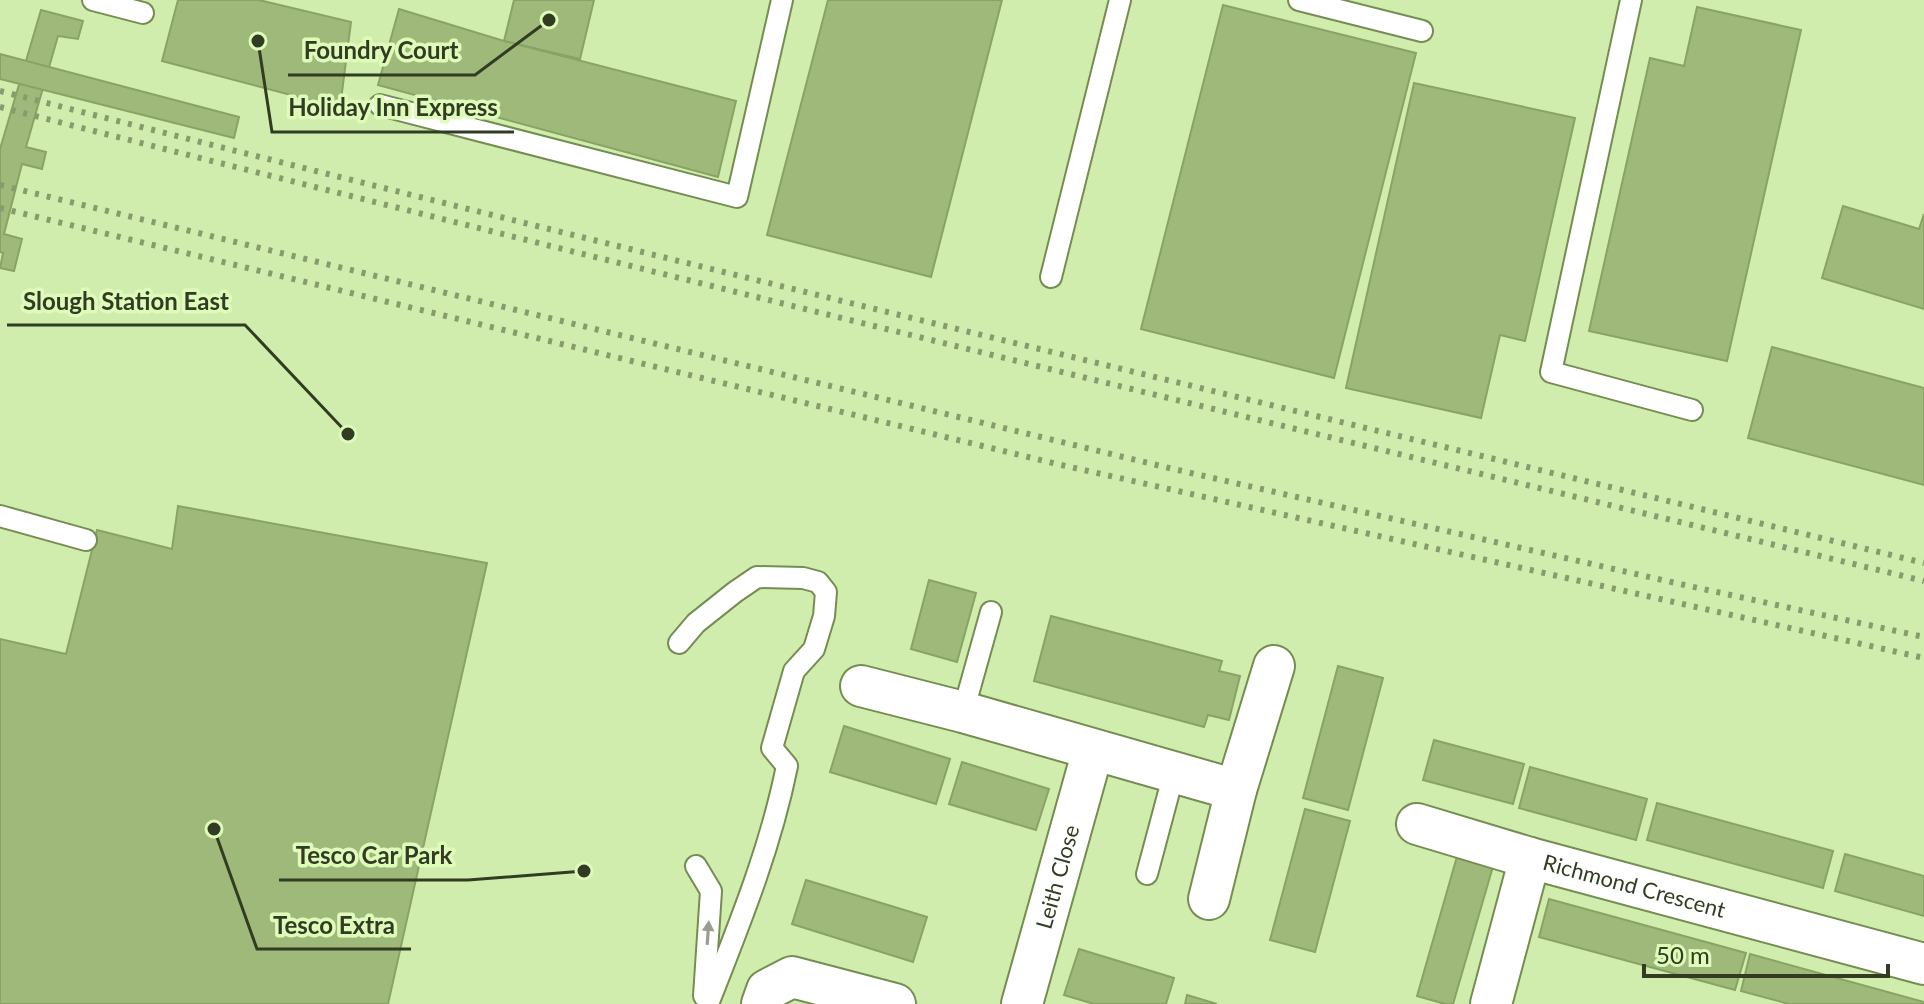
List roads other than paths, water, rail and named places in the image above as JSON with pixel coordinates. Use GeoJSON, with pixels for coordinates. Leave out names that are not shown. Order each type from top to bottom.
{"type":"FeatureCollection","features":[{"type":"Feature","properties":{"kind":"street"},"geometry":{"type":"LineString","coordinates":[[1209,899],[1236,790],[1274,666]]}},
{"type":"Feature","properties":{"kind":"street"},"geometry":{"type":"LineString","coordinates":[[861,686],[1236,790]]}},
{"type":"Feature","properties":{"kind":"street","name":"Leith Close"},"geometry":{"type":"LineString","coordinates":[[1022,1004],[1093,750]]}},
{"type":"Feature","properties":{"kind":"street","name":"Richmond Crescent"},"geometry":{"type":"LineString","coordinates":[[1417,824],[1530,858],[1924,964]]}},
{"type":"Feature","properties":{"kind":"street","name":"Richmond Crescent"},"geometry":{"type":"LineString","coordinates":[[1491,1004],[1530,858]]}},
{"type":"Feature","properties":{"kind":"street"},"geometry":{"type":"LineString","coordinates":[[762,1004],[767,990],[792,977],[895,1004]]}},
{"type":"Feature","properties":{"kind":"lane"},"geometry":{"type":"LineString","coordinates":[[93,0],[143,13]]}},
{"type":"Feature","properties":{"kind":"lane"},"geometry":{"type":"LineString","coordinates":[[380,105],[737,197],[782,0]]}},
{"type":"Feature","properties":{"kind":"lane"},"geometry":{"type":"LineString","coordinates":[[1051,277],[1120,0]]}},
{"type":"Feature","properties":{"kind":"lane"},"geometry":{"type":"LineString","coordinates":[[1299,0],[1422,31]]}},
{"type":"Feature","properties":{"kind":"lane"},"geometry":{"type":"LineString","coordinates":[[1631,0],[1551,372],[1692,410]]}},
{"type":"Feature","properties":{"kind":"lane"},"geometry":{"type":"LineString","coordinates":[[0,516],[86,540]]}},
{"type":"Feature","properties":{"kind":"lane"},"geometry":{"type":"LineString","coordinates":[[679,643],[696,623],[757,577],[803,578],[818,582],[826,592],[824,616],[814,649],[794,671],[772,748],[787,766],[779,805],[756,880],[706,1004]]}},
{"type":"Feature","properties":{"kind":"lane"},"geometry":{"type":"LineString","coordinates":[[963,712],[991,612]]}},
{"type":"Feature","properties":{"kind":"lane"},"geometry":{"type":"LineString","coordinates":[[1147,874],[1174,773]]}},
{"type":"Feature","properties":{"kind":"lane"},"geometry":{"type":"LineString","coordinates":[[696,866],[711,891],[706,1004]]}},
{"type":"Feature","properties":{"kind":"railway"},"geometry":{"type":"LineString","coordinates":[[0,91],[721,271],[1924,563]]}},
{"type":"Feature","properties":{"kind":"railway"},"geometry":{"type":"LineString","coordinates":[[0,107],[721,288],[1924,581]]}},
{"type":"Feature","properties":{"kind":"railway"},"geometry":{"type":"LineString","coordinates":[[0,185],[1169,468],[1924,637]]}},
{"type":"Feature","properties":{"kind":"railway"},"geometry":{"type":"LineString","coordinates":[[0,208],[1057,464],[1924,658]]}},
{"type":"Feature","properties":{"kind":"place","name":"Foundry Court"},"geometry":{"type":"Point","coordinates":[549,20]}},
{"type":"Feature","properties":{"kind":"place","name":"Holiday Inn Express"},"geometry":{"type":"Point","coordinates":[258,41]}},
{"type":"Feature","properties":{"kind":"place","name":"Slough Station East"},"geometry":{"type":"Point","coordinates":[348,434]}},
{"type":"Feature","properties":{"kind":"place","name":"Tesco Extra"},"geometry":{"type":"Point","coordinates":[214,829]}},
{"type":"Feature","properties":{"kind":"place","name":"Tesco Car Park"},"geometry":{"type":"Point","coordinates":[584,871]}}]}
